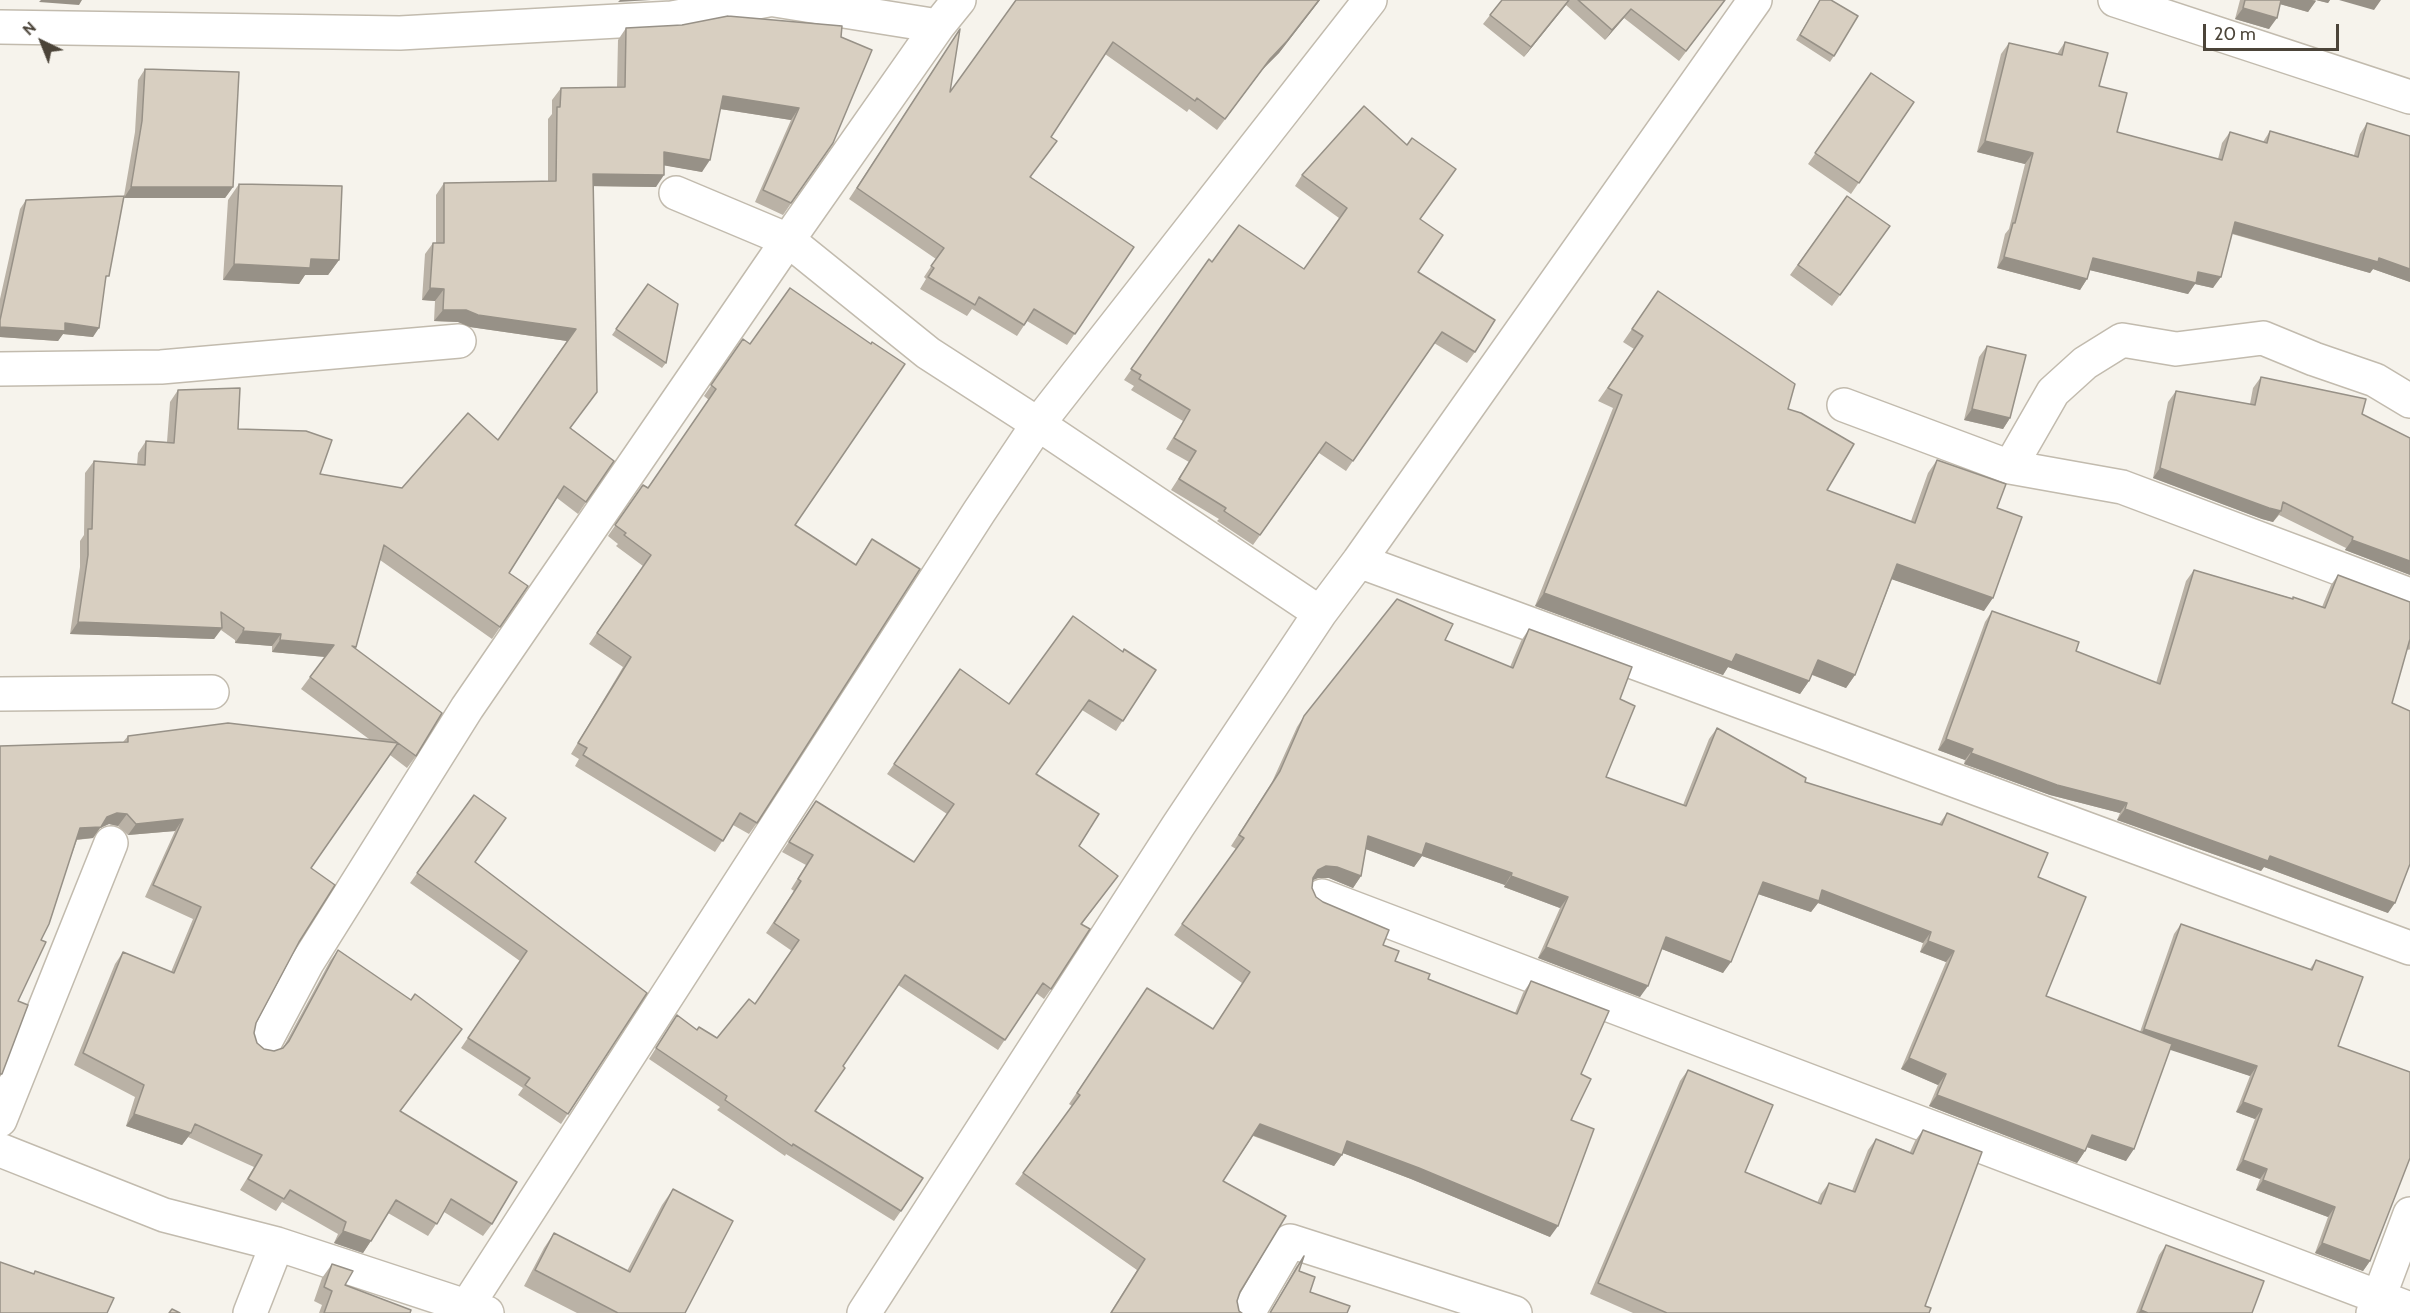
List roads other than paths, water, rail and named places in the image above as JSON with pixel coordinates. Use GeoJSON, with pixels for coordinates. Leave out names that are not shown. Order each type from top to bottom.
{"type":"FeatureCollection","features":[{"type":"Feature","properties":{"kind":"street"},"geometry":{"type":"LineString","coordinates":[[0,27],[400,33],[768,0]]}},
{"type":"Feature","properties":{"kind":"street"},"geometry":{"type":"LineString","coordinates":[[775,0],[938,26]]}},
{"type":"Feature","properties":{"kind":"street"},"geometry":{"type":"LineString","coordinates":[[264,1044],[306,963],[467,708],[788,240],[938,26],[959,0]]}},
{"type":"Feature","properties":{"kind":"street"},"geometry":{"type":"LineString","coordinates":[[0,1150],[164,1215],[277,1244],[477,1309],[979,512],[1038,424],[1370,0]]}},
{"type":"Feature","properties":{"kind":"street"},"geometry":{"type":"LineString","coordinates":[[864,1313],[1153,866],[1320,613],[1755,0]]}},
{"type":"Feature","properties":{"kind":"street"},"geometry":{"type":"LineString","coordinates":[[2115,0],[2410,97]]}},
{"type":"Feature","properties":{"kind":"street"},"geometry":{"type":"LineString","coordinates":[[676,193],[788,240],[928,353],[1320,613]]}},
{"type":"Feature","properties":{"kind":"street"},"geometry":{"type":"LineString","coordinates":[[2010,467],[2054,392],[2085,363],[2122,340],[2176,349],[2263,338],[2375,380],[2410,401]]}},
{"type":"Feature","properties":{"kind":"street"},"geometry":{"type":"LineString","coordinates":[[0,369],[160,367],[459,341]]}},
{"type":"Feature","properties":{"kind":"street"},"geometry":{"type":"LineString","coordinates":[[1844,405],[2010,467],[2122,487],[2410,595]]}},
{"type":"Feature","properties":{"kind":"street"},"geometry":{"type":"LineString","coordinates":[[1359,561],[2410,948]]}},
{"type":"Feature","properties":{"kind":"street"},"geometry":{"type":"LineString","coordinates":[[0,694],[212,692]]}},
{"type":"Feature","properties":{"kind":"street"},"geometry":{"type":"LineString","coordinates":[[0,1120],[111,843]]}},
{"type":"Feature","properties":{"kind":"street"},"geometry":{"type":"LineString","coordinates":[[1322,896],[2376,1305],[2410,1308]]}},
{"type":"Feature","properties":{"kind":"street"},"geometry":{"type":"LineString","coordinates":[[2376,1305],[2410,1214]]}},
{"type":"Feature","properties":{"kind":"street"},"geometry":{"type":"LineString","coordinates":[[1248,1313],[1290,1241],[1515,1313]]}},
{"type":"Feature","properties":{"kind":"street"},"geometry":{"type":"LineString","coordinates":[[250,1313],[277,1244]]}}]}
